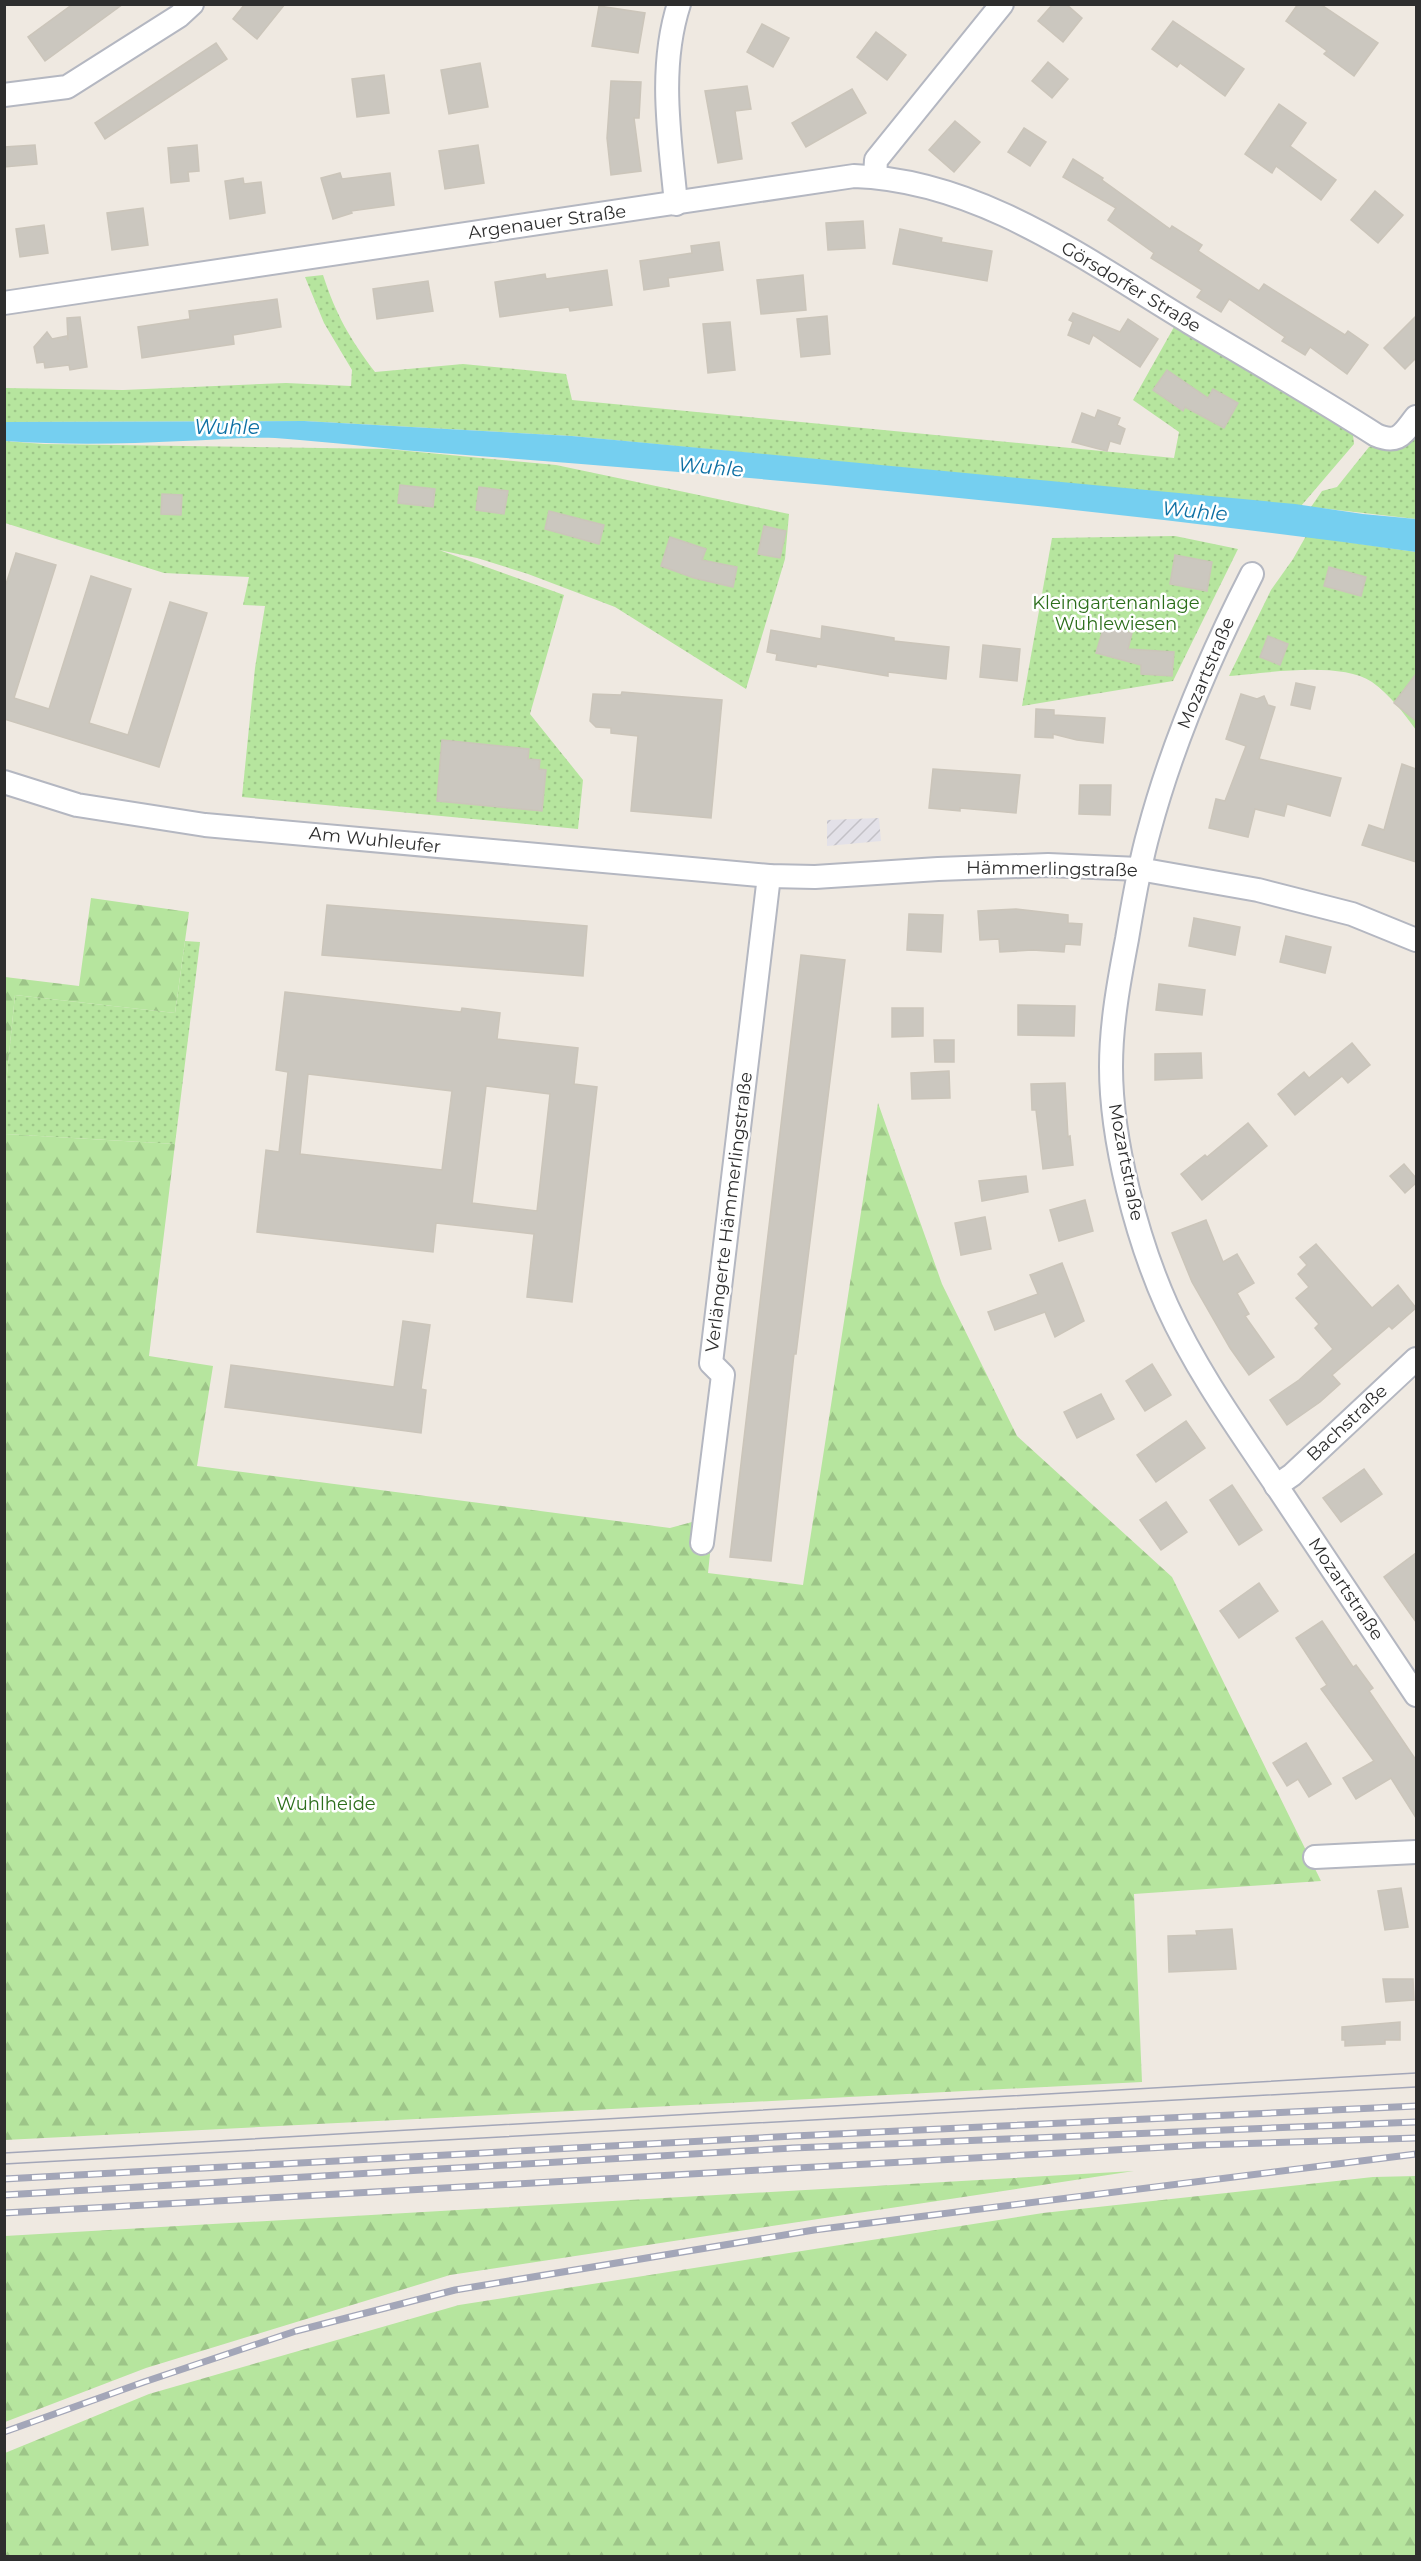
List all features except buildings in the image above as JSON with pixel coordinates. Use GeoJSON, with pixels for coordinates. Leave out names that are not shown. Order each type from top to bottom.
{"type":"FeatureCollection","features":[{"type":"Feature","properties":{"kind":"street"},"geometry":{"type":"LineString","coordinates":[[676,204],[667,109],[667,63],[679,4]]}},
{"type":"Feature","properties":{"kind":"street"},"geometry":{"type":"LineString","coordinates":[[875,177],[876,160],[1002,4]]}},
{"type":"Feature","properties":{"kind":"street"},"geometry":{"type":"LineString","coordinates":[[4,95],[67,87],[180,8]]}},
{"type":"Feature","properties":{"kind":"street","name":"Argenauer Straße"},"geometry":{"type":"LineString","coordinates":[[4,303],[854,176],[875,177]]}},
{"type":"Feature","properties":{"kind":"street","name":"Görsdorfer Straße"},"geometry":{"type":"LineString","coordinates":[[875,177],[937,191],[990,208],[1048,236],[1383,438],[1398,438],[1416,417]]}},
{"type":"Feature","properties":{"kind":"street","name":"Mozartstraße"},"geometry":{"type":"LineString","coordinates":[[1252,574],[1211,658],[1179,736],[1149,828],[1139,869],[1116,999],[1111,1067],[1113,1099],[1125,1178],[1140,1233],[1167,1306],[1212,1388],[1416,1695]]}},
{"type":"Feature","properties":{"kind":"street","name":"Am Wuhleufer"},"geometry":{"type":"LineString","coordinates":[[4,782],[77,805],[205,825],[759,876]]}},
{"type":"Feature","properties":{"kind":"street","name":"Hämmerlingstraße"},"geometry":{"type":"LineString","coordinates":[[759,876],[815,877],[1048,865],[1139,869],[1268,892],[1352,914],[1416,940]]}},
{"type":"Feature","properties":{"kind":"street","name":"Verlängerte Hämmerlingstraße"},"geometry":{"type":"LineString","coordinates":[[702,1543],[723,1375],[711,1363],[759,876]]}},
{"type":"Feature","properties":{"kind":"street","name":"Bachstraße"},"geometry":{"type":"LineString","coordinates":[[1276,1486],[1292,1475],[1416,1359]]}},
{"type":"Feature","properties":{"kind":"street"},"geometry":{"type":"LineString","coordinates":[[1315,1857],[1416,1852]]}},
{"type":"Feature","properties":{"kind":"shaded area"},"geometry":{"type":"Polygon","coordinates":[[[879,818],[881,841],[827,846],[827,820],[879,818]]]}},
{"type":"Feature","properties":{"kind":"green space"},"geometry":{"type":"Polygon","coordinates":[[[323,275],[344,326],[375,372],[463,364],[566,374],[572,400],[1174,458],[1179,432],[1133,400],[1174,327],[1338,419],[1353,435],[1354,444],[1301,506],[572,436],[304,421],[5,422],[5,388],[123,390],[286,383],[351,386],[352,370],[324,323],[305,277],[323,275]]]}},
{"type":"Feature","properties":{"kind":"green space"},"geometry":{"type":"Polygon","coordinates":[[[1408,436],[1416,440],[1416,519],[1311,507],[1322,491],[1337,487],[1369,447],[1408,436]]]}},
{"type":"Feature","properties":{"kind":"green space"},"geometry":{"type":"Polygon","coordinates":[[[4,441],[44,444],[387,449],[556,465],[789,514],[785,559],[746,689],[615,607],[528,574],[477,558],[439,550],[564,595],[530,714],[583,780],[578,829],[242,797],[255,668],[265,606],[243,605],[249,577],[164,573],[5,523],[4,441]]]}},
{"type":"Feature","properties":{"kind":"green space","name":"Kleingartenanlage Wuhlewiesen"},"geometry":{"type":"Polygon","coordinates":[[[1175,536],[1238,549],[1173,681],[1022,706],[1052,538],[1175,536]]]}},
{"type":"Feature","properties":{"kind":"green space","name":"Kleingartenanlage Wuhlewiesen"},"geometry":{"type":"Polygon","coordinates":[[[1306,536],[1416,552],[1416,730],[1385,692],[1372,682],[1358,676],[1342,672],[1303,670],[1229,676],[1271,590],[1306,536]]]}},
{"type":"Feature","properties":{"kind":"green space"},"geometry":{"type":"Polygon","coordinates":[[[91,898],[189,912],[175,1013],[15,995],[5,1094],[5,977],[79,986],[91,898]]]}},
{"type":"Feature","properties":{"kind":"green space"},"geometry":{"type":"Polygon","coordinates":[[[185,941],[200,942],[175,1144],[5,1134],[5,1094],[15,995],[175,1013],[185,941]]]}},
{"type":"Feature","properties":{"kind":"green space","name":"Wuhlheide"},"geometry":{"type":"Polygon","coordinates":[[[878,1103],[942,1284],[1017,1436],[1172,1577],[1321,1881],[1134,1894],[1142,2082],[5,2140],[5,1134],[175,1144],[149,1356],[213,1366],[197,1466],[670,1528],[714,1516],[708,1573],[803,1585],[878,1103]]]}},
{"type":"Feature","properties":{"kind":"green space"},"geometry":{"type":"Polygon","coordinates":[[[1134,2171],[450,2275],[146,2368],[5,2422],[5,2236],[1134,2171]]]}},
{"type":"Feature","properties":{"kind":"green space"},"geometry":{"type":"Polygon","coordinates":[[[1416,2176],[1416,2556],[5,2556],[5,2453],[149,2394],[459,2305],[1043,2213],[1373,2177],[1416,2176]]]}},
{"type":"Feature","properties":{"kind":"water","name":"Wuhle"},"geometry":{"type":"Polygon","coordinates":[[[304,421],[572,436],[1295,504],[1416,519],[1416,552],[1056,508],[694,473],[275,438],[94,444],[5,441],[5,422],[304,421]]]}},
{"type":"Feature","properties":{"kind":"tram line"},"geometry":{"type":"LineString","coordinates":[[4,2153],[1416,2073]]}},
{"type":"Feature","properties":{"kind":"tram line"},"geometry":{"type":"LineString","coordinates":[[4,2164],[1416,2087]]}},
{"type":"Feature","properties":{"kind":"railway"},"geometry":{"type":"LineString","coordinates":[[4,2179],[794,2136],[1416,2106]]}},
{"type":"Feature","properties":{"kind":"railway"},"geometry":{"type":"LineString","coordinates":[[4,2195],[793,2148],[1416,2122]]}},
{"type":"Feature","properties":{"kind":"railway"},"geometry":{"type":"LineString","coordinates":[[4,2213],[1202,2145],[1416,2138]]}},
{"type":"Feature","properties":{"kind":"railway"},"geometry":{"type":"LineString","coordinates":[[4,2432],[296,2331],[455,2290],[814,2230],[1416,2154]]}}]}
